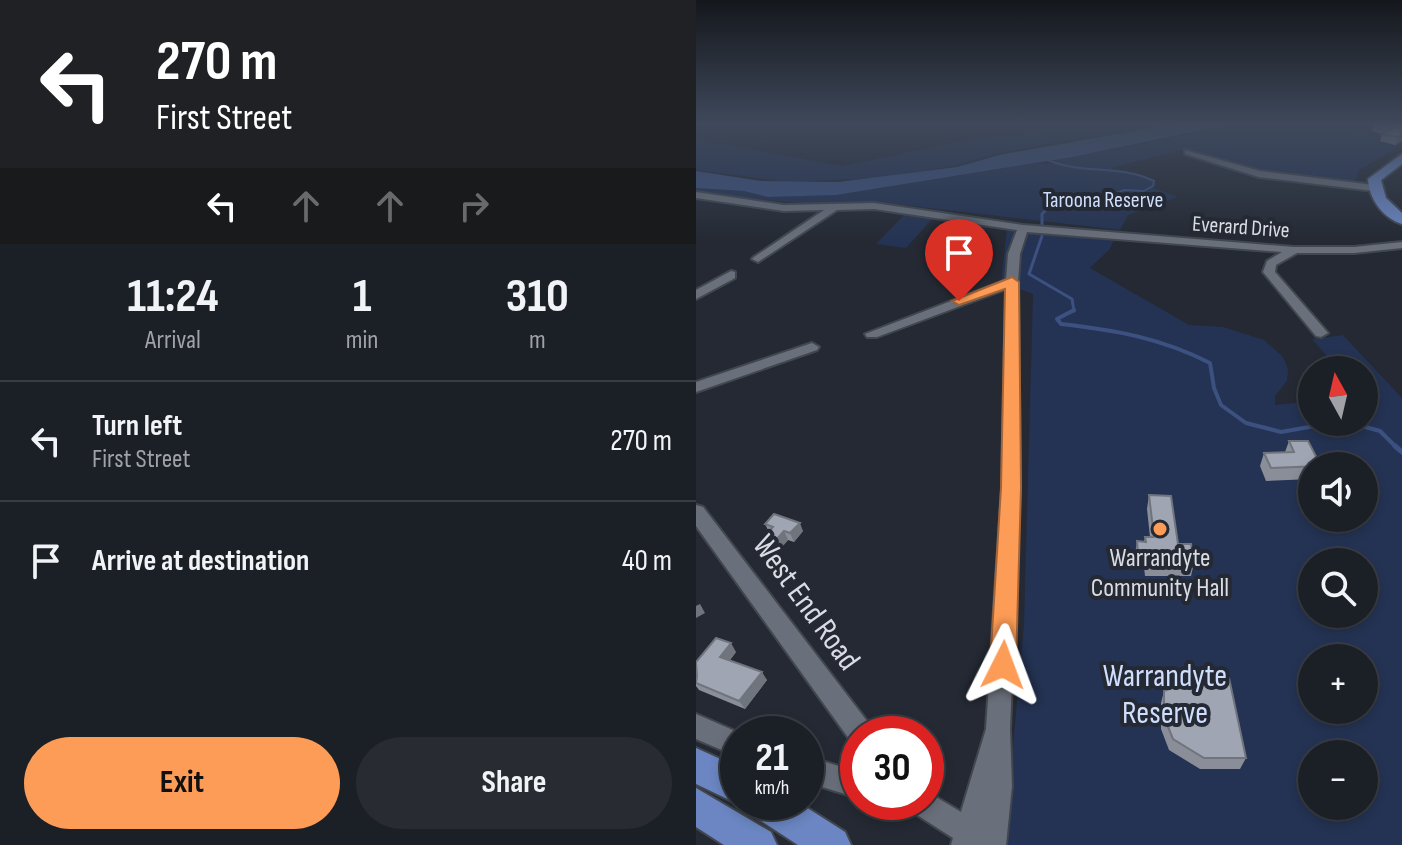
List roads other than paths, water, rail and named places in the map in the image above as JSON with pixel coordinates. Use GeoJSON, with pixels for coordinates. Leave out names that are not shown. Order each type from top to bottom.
{"type":"FeatureCollection","features":[{"type":"Feature","properties":{"kind":"main road"},"geometry":{"type":"LineString","coordinates":[[1393,163],[1374,179],[1374,188],[1380,202],[1402,220]]}},
{"type":"Feature","properties":{"kind":"main road"},"geometry":{"type":"LineString","coordinates":[[696,765],[720,777]]}},
{"type":"Feature","properties":{"kind":"main road"},"geometry":{"type":"LineString","coordinates":[[696,806],[758,845]]}},
{"type":"Feature","properties":{"kind":"main road"},"geometry":{"type":"LineString","coordinates":[[793,820],[832,845]]}},
{"type":"Feature","properties":{"kind":"street"},"geometry":{"type":"LineString","coordinates":[[1225,163],[1259,174],[1374,188]]}},
{"type":"Feature","properties":{"kind":"street","name":"Everard Drive"},"geometry":{"type":"LineString","coordinates":[[696,195],[784,208],[874,206],[1023,228],[1294,250],[1354,250],[1402,245]]}},
{"type":"Feature","properties":{"kind":"street"},"geometry":{"type":"LineString","coordinates":[[758,259],[834,209]]}},
{"type":"Feature","properties":{"kind":"street"},"geometry":{"type":"LineString","coordinates":[[944,817],[980,839],[999,786],[998,729],[1011,488],[1012,282],[1014,254],[1023,228]]}},
{"type":"Feature","properties":{"kind":"street"},"geometry":{"type":"LineString","coordinates":[[1294,250],[1271,263],[1269,272],[1321,333]]}},
{"type":"Feature","properties":{"kind":"street"},"geometry":{"type":"LineString","coordinates":[[696,295],[731,275]]}},
{"type":"Feature","properties":{"kind":"street"},"geometry":{"type":"LineString","coordinates":[[872,334],[1012,282]]}},
{"type":"Feature","properties":{"kind":"street"},"geometry":{"type":"LineString","coordinates":[[696,387],[812,347]]}},
{"type":"Feature","properties":{"kind":"street","name":"West End Road"},"geometry":{"type":"LineString","coordinates":[[696,512],[848,716]]}},
{"type":"Feature","properties":{"kind":"street"},"geometry":{"type":"LineString","coordinates":[[696,726],[720,737]]}},
{"type":"Feature","properties":{"kind":"waterway"},"geometry":{"type":"LineString","coordinates":[[1042,226],[1042,214],[1052,204],[1098,202],[1124,190],[1144,191],[1153,186],[1154,181],[1141,176],[1057,163]]}},
{"type":"Feature","properties":{"kind":"waterway"},"geometry":{"type":"LineString","coordinates":[[1042,236],[1029,274],[1072,299],[1074,310]]}},
{"type":"Feature","properties":{"kind":"waterway"},"geometry":{"type":"LineString","coordinates":[[1071,312],[1074,310]]}},
{"type":"Feature","properties":{"kind":"waterway"},"geometry":{"type":"LineString","coordinates":[[1074,310],[1057,319],[1061,324],[1156,341],[1210,363],[1214,388],[1221,405],[1246,423],[1281,432],[1298,429]]}},
{"type":"Feature","properties":{"kind":"waterway"},"geometry":{"type":"LineString","coordinates":[[1378,430],[1395,446]]}},
{"type":"Feature","properties":{"kind":"waterway"},"geometry":{"type":"LineString","coordinates":[[1395,446],[1402,452]]}},
{"type":"Feature","properties":{"kind":"place","name":"Warrandyte Community Hall"},"geometry":{"type":"Point","coordinates":[1160,529]}},
{"type":"Feature","properties":{"kind":"park label","name":"Taroona Reserve"},"geometry":{"type":"Point","coordinates":[1103,199]}},
{"type":"Feature","properties":{"kind":"park label","name":"Warrandyte Reserve"},"geometry":{"type":"Point","coordinates":[1165,694]}}]}
